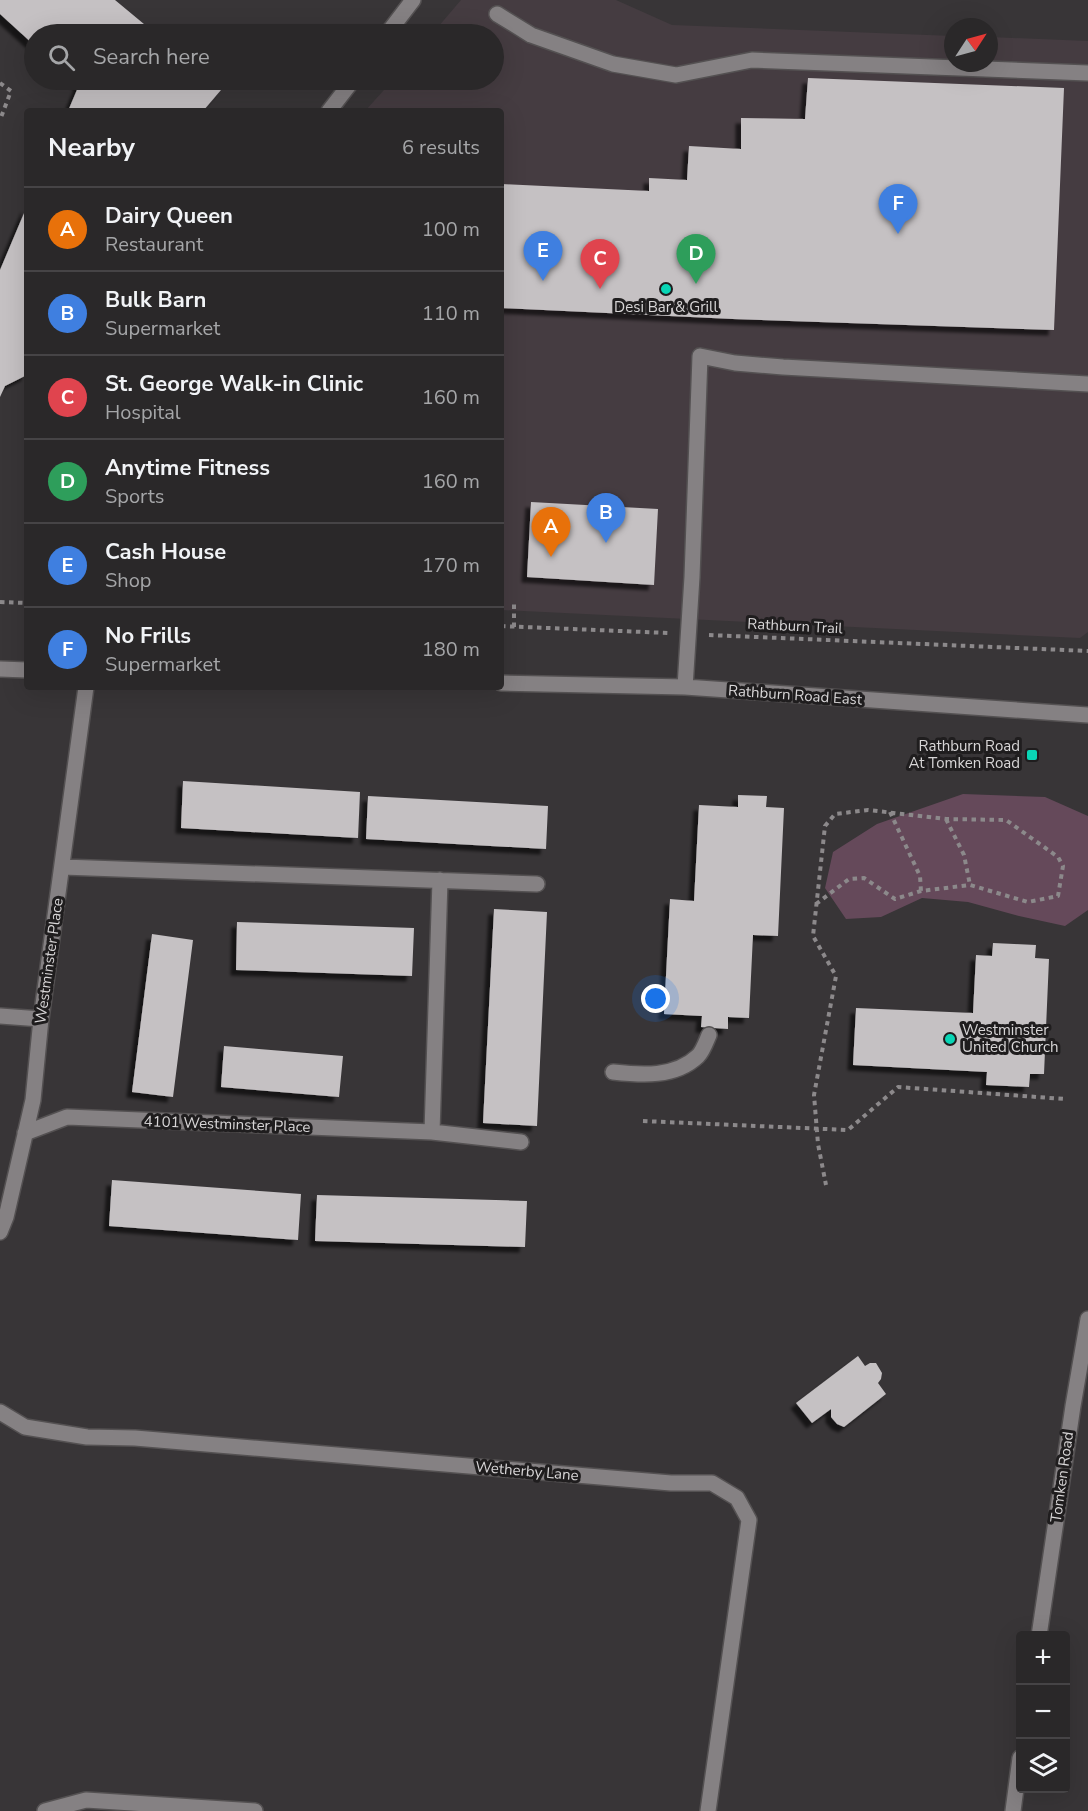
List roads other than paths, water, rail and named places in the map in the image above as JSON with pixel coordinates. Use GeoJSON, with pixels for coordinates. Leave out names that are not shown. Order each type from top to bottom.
{"type":"FeatureCollection","features":[{"type":"Feature","properties":{"kind":"street"},"geometry":{"type":"LineString","coordinates":[[395,24],[413,0]]}},
{"type":"Feature","properties":{"kind":"street"},"geometry":{"type":"LineString","coordinates":[[497,14],[531,35],[613,64],[676,75],[752,60],[1088,73]]}},
{"type":"Feature","properties":{"kind":"street"},"geometry":{"type":"LineString","coordinates":[[331,108],[345,90]]}},
{"type":"Feature","properties":{"kind":"street"},"geometry":{"type":"LineString","coordinates":[[685,687],[692,577],[700,356],[735,363],[783,367],[1088,384]]}},
{"type":"Feature","properties":{"kind":"street"},"geometry":{"type":"LineString","coordinates":[[0,669],[24,670]]}},
{"type":"Feature","properties":{"kind":"street","name":"Rathburn Road East"},"geometry":{"type":"LineString","coordinates":[[504,683],[685,687],[1088,715]]}},
{"type":"Feature","properties":{"kind":"street","name":"Westminster Place"},"geometry":{"type":"LineString","coordinates":[[0,1232],[6,1217],[33,1100],[41,1019],[87,690]]}},
{"type":"Feature","properties":{"kind":"street"},"geometry":{"type":"LineString","coordinates":[[63,867],[537,884]]}},
{"type":"Feature","properties":{"kind":"street"},"geometry":{"type":"LineString","coordinates":[[432,1132],[440,880]]}},
{"type":"Feature","properties":{"kind":"street"},"geometry":{"type":"LineString","coordinates":[[0,1016],[41,1019]]}},
{"type":"Feature","properties":{"kind":"street"},"geometry":{"type":"LineString","coordinates":[[612,1072],[639,1075],[666,1072],[686,1065],[700,1054],[709,1035]]}},
{"type":"Feature","properties":{"kind":"street","name":"4101 Westminster Place"},"geometry":{"type":"LineString","coordinates":[[26,1133],[67,1117],[432,1132],[522,1142]]}},
{"type":"Feature","properties":{"kind":"street","name":"Tomken Road"},"geometry":{"type":"LineString","coordinates":[[1040,1631],[1088,1319]]}},
{"type":"Feature","properties":{"kind":"street","name":"Wetherby Lane"},"geometry":{"type":"LineString","coordinates":[[0,1412],[25,1426],[87,1437],[135,1438],[670,1483],[712,1483],[737,1498],[749,1520],[708,1811]]}},
{"type":"Feature","properties":{"kind":"street"},"geometry":{"type":"LineString","coordinates":[[1013,1811],[1016,1788]]}},
{"type":"Feature","properties":{"kind":"street"},"geometry":{"type":"LineString","coordinates":[[45,1811],[86,1800],[255,1811]]}},
{"type":"Feature","properties":{"kind":"place","name":"No Frills"},"geometry":{"type":"Point","coordinates":[898,234]}},
{"type":"Feature","properties":{"kind":"place","name":"Cash House"},"geometry":{"type":"Point","coordinates":[543,281]}},
{"type":"Feature","properties":{"kind":"place","name":"Anytime Fitness"},"geometry":{"type":"Point","coordinates":[696,284]}},
{"type":"Feature","properties":{"kind":"place","name":"St. George Walk-in Clinic"},"geometry":{"type":"Point","coordinates":[600,289]}},
{"type":"Feature","properties":{"kind":"place","name":"Desi Bar & Grill"},"geometry":{"type":"Point","coordinates":[666,289]}},
{"type":"Feature","properties":{"kind":"place","name":"Bulk Barn"},"geometry":{"type":"Point","coordinates":[606,543]}},
{"type":"Feature","properties":{"kind":"place","name":"Dairy Queen"},"geometry":{"type":"Point","coordinates":[551,557]}},
{"type":"Feature","properties":{"kind":"place","name":"Rathburn Road At Tomken Road"},"geometry":{"type":"Point","coordinates":[1032,755]}},
{"type":"Feature","properties":{"kind":"place","name":"Westminster United Church"},"geometry":{"type":"Point","coordinates":[950,1039]}}]}
